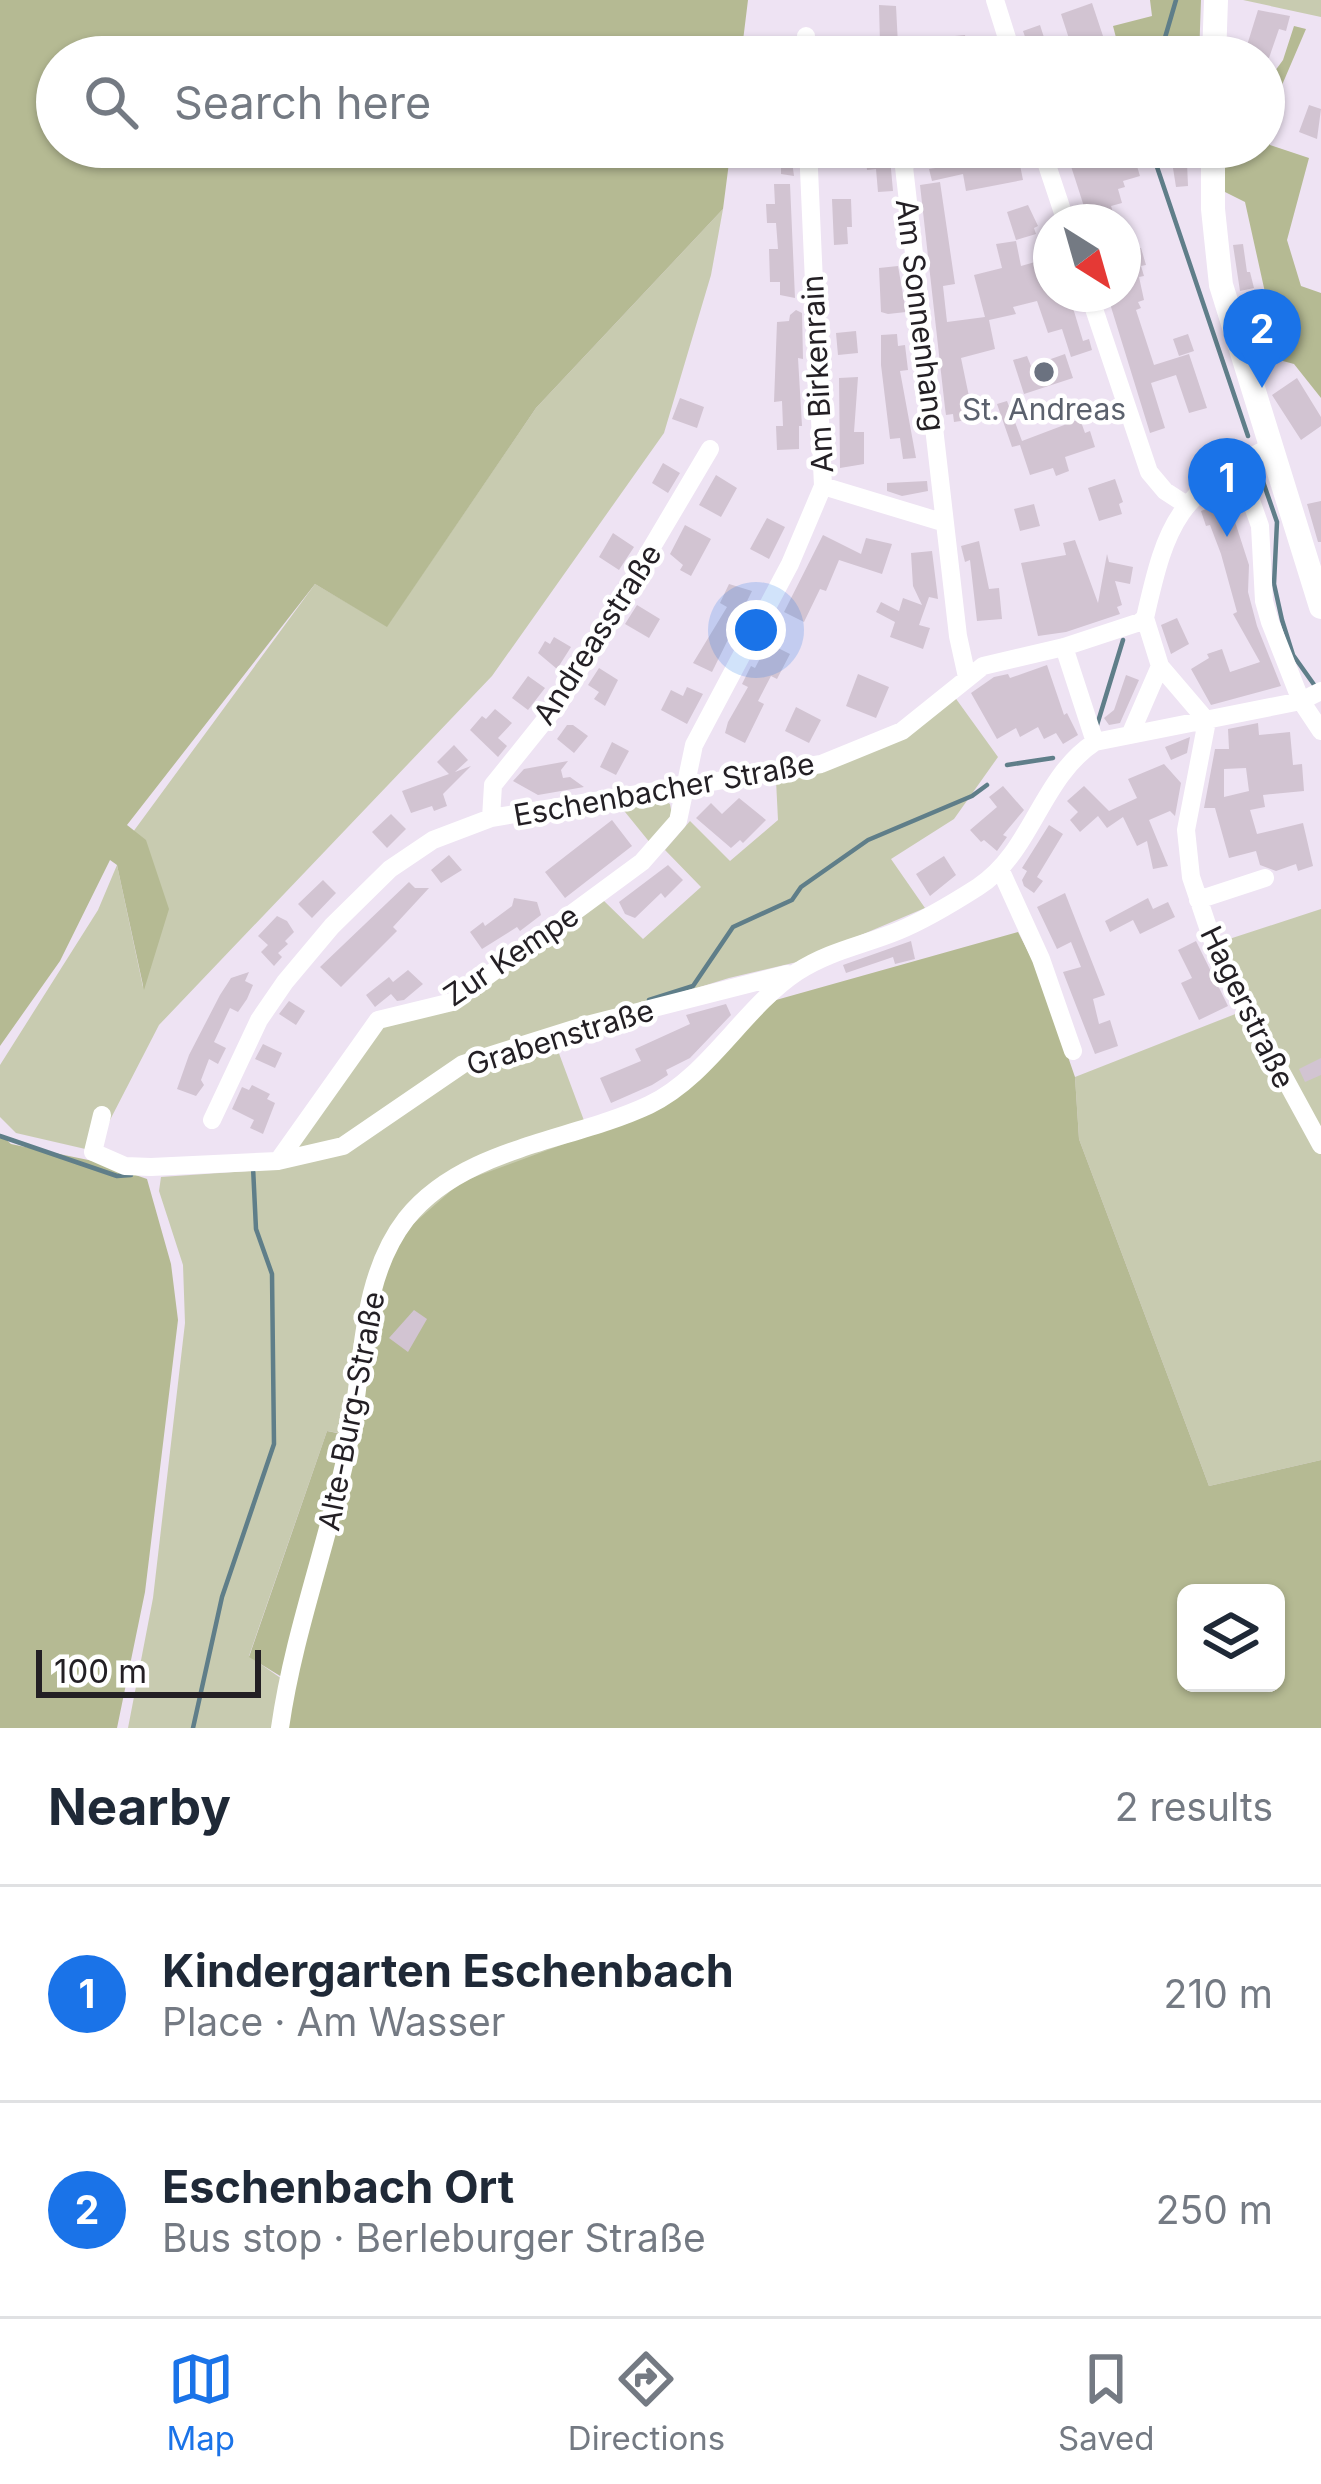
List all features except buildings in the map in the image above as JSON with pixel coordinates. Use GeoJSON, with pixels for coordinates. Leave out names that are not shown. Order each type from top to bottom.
{"type":"FeatureCollection","features":[{"type":"Feature","properties":{"kind":"main road"},"geometry":{"type":"LineString","coordinates":[[1215,36],[1216,0]]}},
{"type":"Feature","properties":{"kind":"main road"},"geometry":{"type":"LineString","coordinates":[[1213,168],[1221,285],[1321,607]]}},
{"type":"Feature","properties":{"kind":"street"},"geometry":{"type":"LineString","coordinates":[[995,0],[1006,36]]}},
{"type":"Feature","properties":{"kind":"street","name":"Am Birkenrain"},"geometry":{"type":"LineString","coordinates":[[686,786],[694,745],[790,564],[823,486],[809,168]]}},
{"type":"Feature","properties":{"kind":"street","name":"Am Sonnenhang"},"geometry":{"type":"LineString","coordinates":[[904,168],[958,636],[968,677]]}},
{"type":"Feature","properties":{"kind":"street"},"geometry":{"type":"LineString","coordinates":[[1048,168],[1060,204]]}},
{"type":"Feature","properties":{"kind":"street"},"geometry":{"type":"LineString","coordinates":[[1095,312],[1148,472],[1185,504]]}},
{"type":"Feature","properties":{"kind":"street"},"geometry":{"type":"LineString","coordinates":[[1207,721],[1160,666],[1145,618],[1163,548],[1185,504],[1238,464],[1270,447]]}},
{"type":"Feature","properties":{"kind":"street","name":"Andreasstraße"},"geometry":{"type":"LineString","coordinates":[[491,818],[493,784],[562,699],[710,449]]}},
{"type":"Feature","properties":{"kind":"street"},"geometry":{"type":"LineString","coordinates":[[1238,464],[1259,526],[1264,601],[1311,696],[1321,730]]}},
{"type":"Feature","properties":{"kind":"street"},"geometry":{"type":"LineString","coordinates":[[823,486],[945,523]]}},
{"type":"Feature","properties":{"kind":"street","name":"Eschenbacher Straße"},"geometry":{"type":"LineString","coordinates":[[212,1120],[259,1020],[332,926],[390,869],[433,840],[491,818],[821,764],[902,730],[968,677],[997,662],[1064,647],[1145,618]]}},
{"type":"Feature","properties":{"kind":"street"},"geometry":{"type":"LineString","coordinates":[[1064,647],[1095,742],[1311,696]]}},
{"type":"Feature","properties":{"kind":"street"},"geometry":{"type":"LineString","coordinates":[[1130,735],[1160,666]]}},
{"type":"Feature","properties":{"kind":"street","name":"Hagerstraße"},"geometry":{"type":"LineString","coordinates":[[1207,721],[1186,830],[1198,900],[1216,954],[1321,1145]]}},
{"type":"Feature","properties":{"kind":"street","name":"Alte-Burg-Straße"},"geometry":{"type":"LineString","coordinates":[[280,1728],[286,1680],[350,1437],[369,1305],[395,1234],[428,1196],[453,1177],[653,1103],[781,983],[802,969],[832,953],[907,927],[1001,871],[1057,777],[1074,756],[1095,742]]}},
{"type":"Feature","properties":{"kind":"street","name":"Zur Kempe"},"geometry":{"type":"LineString","coordinates":[[278,1161],[378,1020],[452,1002],[613,885],[642,862],[677,821],[686,786]]}},
{"type":"Feature","properties":{"kind":"street"},"geometry":{"type":"LineString","coordinates":[[1001,871],[1050,981],[1073,1051]]}},
{"type":"Feature","properties":{"kind":"street"},"geometry":{"type":"LineString","coordinates":[[1198,900],[1265,878]]}},
{"type":"Feature","properties":{"kind":"street","name":"Grabenstraße"},"geometry":{"type":"LineString","coordinates":[[102,1115],[94,1152],[125,1166],[278,1161],[343,1146],[463,1064],[584,1026],[802,969]]}},
{"type":"Feature","properties":{"kind":"green space"},"geometry":{"type":"Polygon","coordinates":[[[0,0],[748,0],[744,36],[36,36],[36,168],[728,168],[723,209],[536,408],[387,627],[315,584],[127,825],[146,840],[169,909],[144,990],[117,865],[110,860],[60,961],[0,1046],[0,0]]]}},
{"type":"Feature","properties":{"kind":"green space"},"geometry":{"type":"Polygon","coordinates":[[[1150,0],[1201,0],[1200,36],[1116,36],[1113,26],[1152,16],[1150,0]]]}},
{"type":"Feature","properties":{"kind":"green space"},"geometry":{"type":"Polygon","coordinates":[[[1243,0],[1321,0],[1321,17],[1243,0]]]}},
{"type":"Feature","properties":{"kind":"green space"},"geometry":{"type":"Polygon","coordinates":[[[1294,26],[1306,29],[1285,78],[1285,54],[1294,26]]]}},
{"type":"Feature","properties":{"kind":"green space"},"geometry":{"type":"Polygon","coordinates":[[[1285,150],[1309,158],[1287,240],[1301,286],[1321,293],[1321,398],[1294,364],[1249,352],[1247,325],[1270,315],[1245,202],[1225,192],[1225,168],[1285,168],[1285,150]]]}},
{"type":"Feature","properties":{"kind":"green space"},"geometry":{"type":"Polygon","coordinates":[[[723,209],[711,275],[664,433],[492,676],[159,1025],[94,1151],[16,1133],[0,1117],[0,1065],[98,910],[117,865],[143,987],[146,841],[133,832],[315,584],[387,626],[536,408],[723,209]]]}},
{"type":"Feature","properties":{"kind":"green space"},"geometry":{"type":"Polygon","coordinates":[[[954,696],[998,757],[954,819],[891,859],[925,908],[797,962],[729,978],[463,1060],[339,1143],[286,1155],[380,1024],[456,1008],[603,900],[643,939],[701,887],[665,850],[690,821],[730,861],[778,820],[776,780],[821,769],[954,696]]]}},
{"type":"Feature","properties":{"kind":"green space"},"geometry":{"type":"Polygon","coordinates":[[[659,798],[670,804],[673,820],[651,844],[621,807],[659,798]]]}},
{"type":"Feature","properties":{"kind":"green space"},"geometry":{"type":"Polygon","coordinates":[[[1321,909],[1321,1460],[1209,1486],[1079,1139],[1075,1077],[1243,1011],[1217,943],[1321,909]]]}},
{"type":"Feature","properties":{"kind":"green space"},"geometry":{"type":"Polygon","coordinates":[[[1018,932],[1039,973],[1075,1077],[1079,1139],[1209,1486],[1321,1460],[1321,1728],[281,1728],[295,1685],[249,1657],[327,1431],[353,1436],[378,1273],[412,1225],[461,1182],[656,1110],[776,1000],[1018,932]]]}},
{"type":"Feature","properties":{"kind":"green space"},"geometry":{"type":"Polygon","coordinates":[[[554,1040],[589,1134],[345,1434],[327,1431],[249,1656],[282,1679],[275,1728],[128,1728],[153,1598],[185,1323],[183,1265],[159,1191],[161,1177],[277,1169],[328,1158],[472,1066],[554,1040]]]}},
{"type":"Feature","properties":{"kind":"green space"},"geometry":{"type":"Polygon","coordinates":[[[0,1134],[11,1144],[98,1162],[147,1179],[171,1264],[178,1320],[145,1592],[117,1728],[0,1728],[0,1134]]]}},
{"type":"Feature","properties":{"kind":"waterway"},"geometry":{"type":"LineString","coordinates":[[1165,36],[1176,0]]}},
{"type":"Feature","properties":{"kind":"waterway"},"geometry":{"type":"LineString","coordinates":[[1157,168],[1248,436]]}},
{"type":"Feature","properties":{"kind":"waterway"},"geometry":{"type":"LineString","coordinates":[[1261,476],[1277,522],[1274,584],[1282,620],[1293,655],[1315,686]]}},
{"type":"Feature","properties":{"kind":"waterway"},"geometry":{"type":"LineString","coordinates":[[1097,725],[1123,640]]}},
{"type":"Feature","properties":{"kind":"waterway"},"geometry":{"type":"LineString","coordinates":[[1007,765],[1053,758]]}},
{"type":"Feature","properties":{"kind":"waterway"},"geometry":{"type":"LineString","coordinates":[[649,1000],[693,986],[733,927],[792,900],[801,887],[868,840],[972,796],[987,785]]}},
{"type":"Feature","properties":{"kind":"waterway"},"geometry":{"type":"LineString","coordinates":[[0,1136],[117,1176],[131,1175]]}},
{"type":"Feature","properties":{"kind":"waterway"},"geometry":{"type":"LineString","coordinates":[[193,1728],[222,1597],[274,1444],[272,1274],[256,1229],[253,1167]]}},
{"type":"Feature","properties":{"kind":"place","name":"St. Andreas"},"geometry":{"type":"Point","coordinates":[1044,372]}},
{"type":"Feature","properties":{"kind":"place","name":"Eschenbach Ort"},"geometry":{"type":"Point","coordinates":[1262,388]}},
{"type":"Feature","properties":{"kind":"place","name":"Kindergarten Eschenbach"},"geometry":{"type":"Point","coordinates":[1227,537]}}]}
